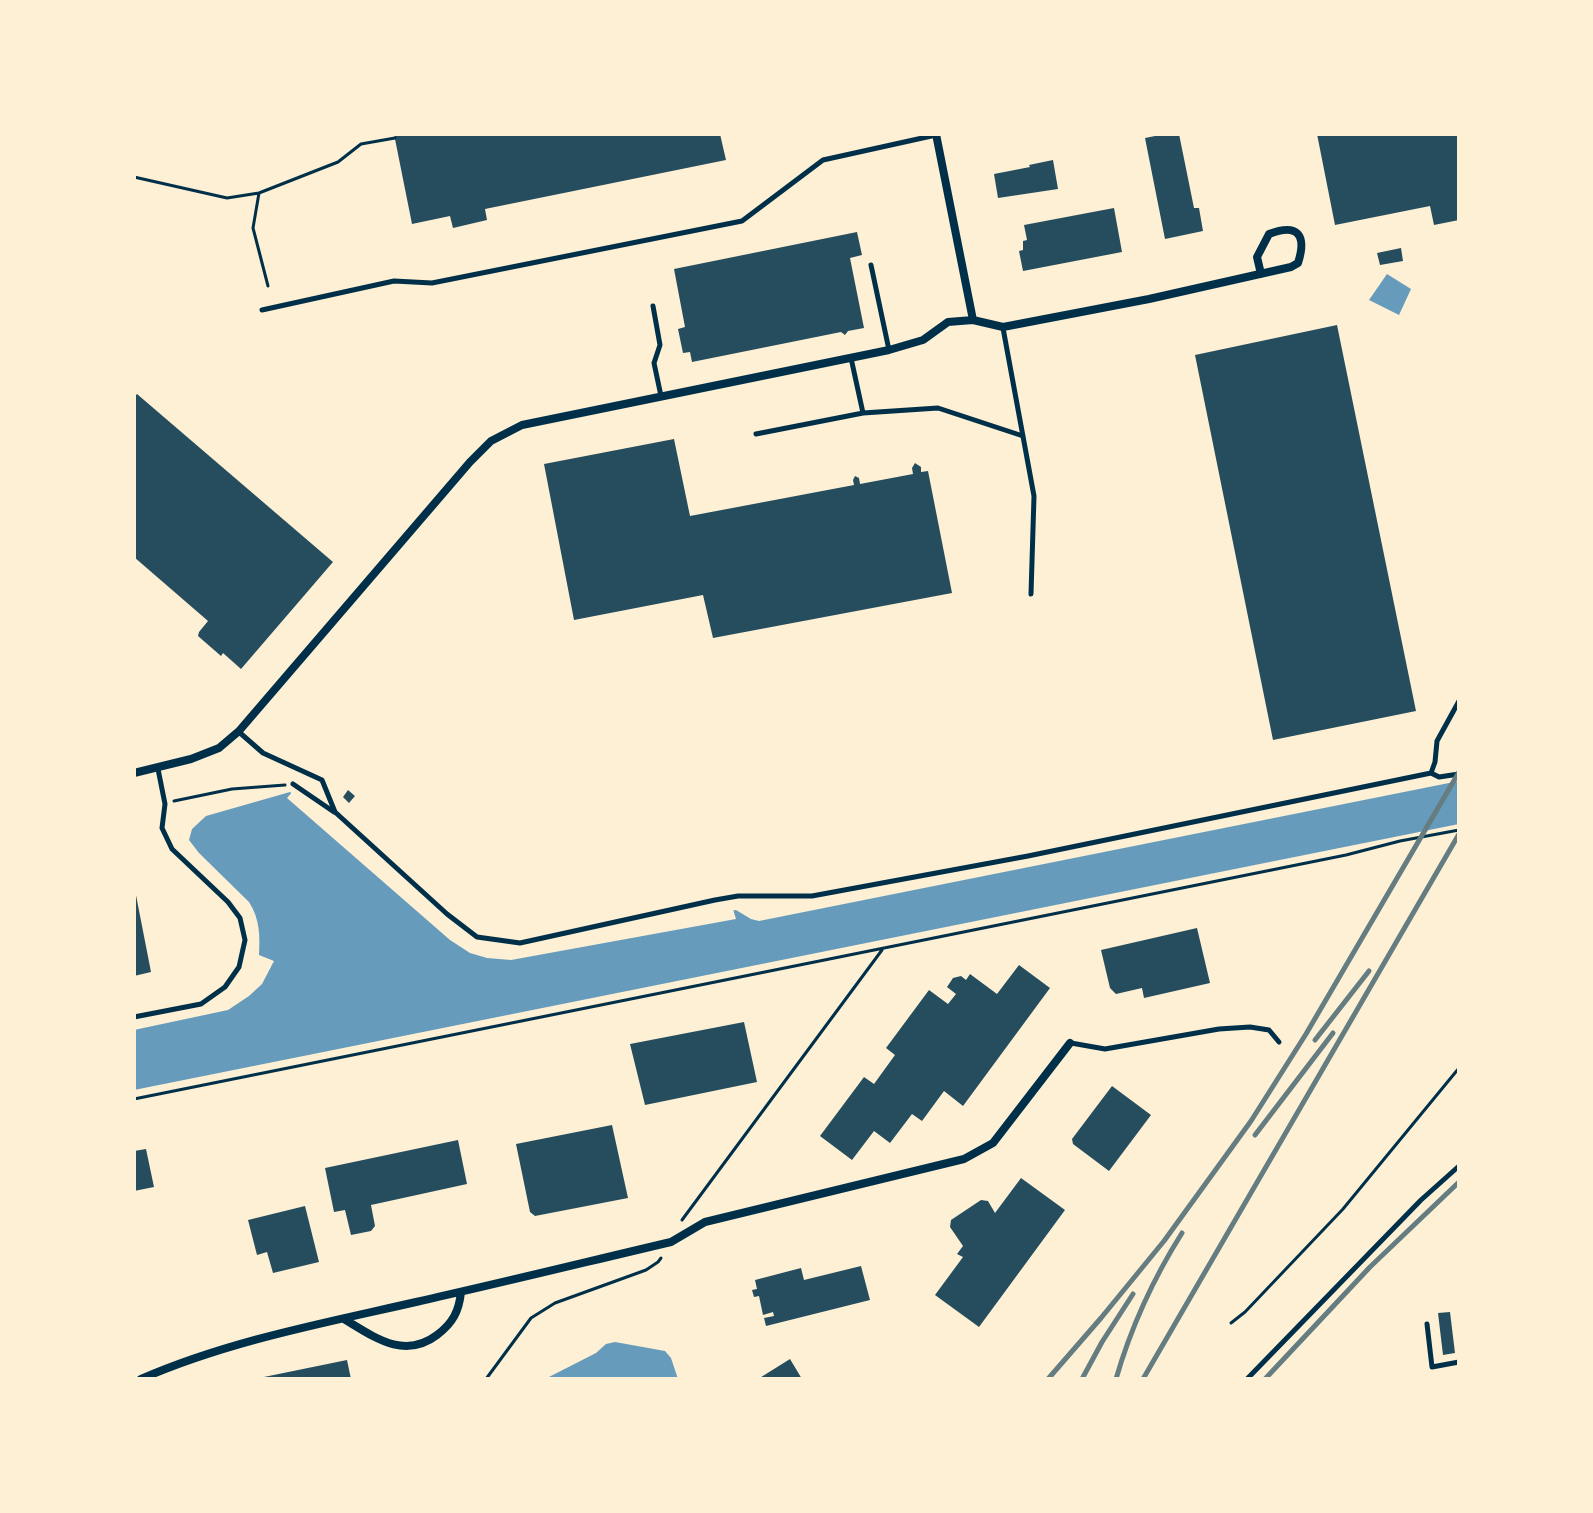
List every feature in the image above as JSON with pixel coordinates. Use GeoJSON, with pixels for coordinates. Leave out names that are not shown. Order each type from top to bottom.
{"type":"FeatureCollection","features":[{"type":"Feature","properties":{"kind":"street"},"geometry":{"type":"LineString","coordinates":[[936,134],[973,320]]}},
{"type":"Feature","properties":{"kind":"street"},"geometry":{"type":"LineString","coordinates":[[134,773],[158,769],[219,748],[239,731],[460,473],[491,441],[522,425],[889,350],[923,340],[948,322],[973,320],[1003,327],[1149,299],[1261,274],[1291,267],[1298,263],[1302,242],[1296,232],[1289,229],[1269,234],[1257,257],[1261,274]]}},
{"type":"Feature","properties":{"kind":"street"},"geometry":{"type":"LineString","coordinates":[[141,1379],[223,1349],[671,1242],[705,1222],[964,1159],[993,1143],[1070,1043]]}},
{"type":"Feature","properties":{"kind":"street"},"geometry":{"type":"LineString","coordinates":[[343,1318],[380,1340],[406,1348],[426,1344],[443,1330],[459,1309],[461,1292]]}},
{"type":"Feature","properties":{"kind":"lane"},"geometry":{"type":"LineString","coordinates":[[262,310],[394,281],[432,283],[742,221],[823,160],[936,134]]}},
{"type":"Feature","properties":{"kind":"lane"},"geometry":{"type":"LineString","coordinates":[[871,265],[889,350]]}},
{"type":"Feature","properties":{"kind":"lane"},"geometry":{"type":"LineString","coordinates":[[653,306],[660,345],[654,363],[661,397]]}},
{"type":"Feature","properties":{"kind":"lane"},"geometry":{"type":"LineString","coordinates":[[1003,327],[1034,496],[1031,594]]}},
{"type":"Feature","properties":{"kind":"lane"},"geometry":{"type":"LineString","coordinates":[[851,358],[863,413]]}},
{"type":"Feature","properties":{"kind":"lane"},"geometry":{"type":"LineString","coordinates":[[756,434],[863,413],[938,408],[1023,436]]}},
{"type":"Feature","properties":{"kind":"lane"},"geometry":{"type":"LineString","coordinates":[[1431,773],[1437,741],[1459,701]]}},
{"type":"Feature","properties":{"kind":"lane"},"geometry":{"type":"LineString","coordinates":[[239,731],[263,753],[322,780],[335,812]]}},
{"type":"Feature","properties":{"kind":"lane"},"geometry":{"type":"LineString","coordinates":[[134,1017],[201,1004],[225,987],[239,967],[245,940],[240,918],[228,902],[172,849],[162,828],[165,804],[158,769]]}},
{"type":"Feature","properties":{"kind":"lane"},"geometry":{"type":"LineString","coordinates":[[293,784],[335,812],[447,914],[477,937],[520,943],[726,898],[812,896],[1028,856],[1431,773],[1439,777],[1459,774]]}},
{"type":"Feature","properties":{"kind":"lane"},"geometry":{"type":"LineString","coordinates":[[1070,1043],[1105,1049],[1250,1027],[1269,1030],[1279,1042]]}},
{"type":"Feature","properties":{"kind":"lane"},"geometry":{"type":"LineString","coordinates":[[1247,1379],[1399,1222],[1459,1166]]}},
{"type":"Feature","properties":{"kind":"lane"},"geometry":{"type":"LineString","coordinates":[[1427,1324],[1432,1367],[1459,1362]]}},
{"type":"Feature","properties":{"kind":"path"},"geometry":{"type":"LineString","coordinates":[[134,177],[227,198],[259,193],[338,162],[361,144],[395,138]]}},
{"type":"Feature","properties":{"kind":"path"},"geometry":{"type":"LineString","coordinates":[[259,193],[253,228],[268,286]]}},
{"type":"Feature","properties":{"kind":"path"},"geometry":{"type":"LineString","coordinates":[[165,804],[232,789],[293,784]]}},
{"type":"Feature","properties":{"kind":"path"},"geometry":{"type":"LineString","coordinates":[[134,1099],[1315,862],[1459,830]]}},
{"type":"Feature","properties":{"kind":"path"},"geometry":{"type":"LineString","coordinates":[[486,1379],[531,1318],[555,1303],[646,1270],[658,1262],[681,1223],[883,949]]}},
{"type":"Feature","properties":{"kind":"path"},"geometry":{"type":"LineString","coordinates":[[1231,1323],[1343,1209],[1459,1068]]}},
{"type":"Feature","properties":{"kind":"water"},"geometry":{"type":"Polygon","coordinates":[[[1387,274],[1411,289],[1399,315],[1369,300],[1387,274]]]}},
{"type":"Feature","properties":{"kind":"water"},"geometry":{"type":"Polygon","coordinates":[[[1459,781],[1459,824],[134,1090],[134,1030],[228,1010],[262,984],[274,961],[259,955],[258,928],[249,902],[199,853],[189,840],[192,829],[206,816],[290,792],[454,935],[472,946],[510,954],[736,910],[759,921],[1459,781]]]}},
{"type":"Feature","properties":{"kind":"water"},"geometry":{"type":"Polygon","coordinates":[[[615,1342],[665,1351],[671,1358],[678,1379],[545,1379],[596,1353],[606,1344],[615,1342]]]}},
{"type":"Feature","properties":{"kind":"pier"},"geometry":{"type":"Polygon","coordinates":[[[294,790],[457,932],[489,948],[510,950],[732,906],[736,919],[511,960],[487,958],[470,953],[450,940],[287,798],[294,790]]]}},
{"type":"Feature","properties":{"kind":"building"},"geometry":{"type":"Polygon","coordinates":[[[394,134],[720,134],[726,160],[485,209],[487,220],[453,228],[450,216],[412,224],[394,134]]]}},
{"type":"Feature","properties":{"kind":"building"},"geometry":{"type":"Polygon","coordinates":[[[1179,134],[1194,208],[1199,208],[1203,231],[1165,239],[1145,138],[1179,134]]]}},
{"type":"Feature","properties":{"kind":"building"},"geometry":{"type":"Polygon","coordinates":[[[1317,134],[1459,134],[1459,220],[1434,225],[1430,206],[1335,225],[1317,134]]]}},
{"type":"Feature","properties":{"kind":"building"},"geometry":{"type":"Polygon","coordinates":[[[1053,160],[1058,189],[998,198],[994,174],[1053,160]]]}},
{"type":"Feature","properties":{"kind":"building"},"geometry":{"type":"Polygon","coordinates":[[[1114,208],[1122,252],[1023,271],[1019,251],[1023,250],[1023,241],[1027,240],[1024,225],[1114,208]]]}},
{"type":"Feature","properties":{"kind":"building"},"geometry":{"type":"Polygon","coordinates":[[[857,232],[862,255],[850,258],[864,328],[848,331],[845,335],[841,332],[692,362],[690,352],[683,353],[678,329],[685,327],[674,269],[857,232]]]}},
{"type":"Feature","properties":{"kind":"building"},"geometry":{"type":"Polygon","coordinates":[[[1401,248],[1403,261],[1380,265],[1377,253],[1401,248]]]}},
{"type":"Feature","properties":{"kind":"building"},"geometry":{"type":"Polygon","coordinates":[[[1337,325],[1416,711],[1273,740],[1195,355],[1337,325]]]}},
{"type":"Feature","properties":{"kind":"building"},"geometry":{"type":"Polygon","coordinates":[[[137,394],[333,562],[241,669],[198,636],[208,621],[134,557],[134,397],[137,394]]]}},
{"type":"Feature","properties":{"kind":"building"},"geometry":{"type":"Polygon","coordinates":[[[674,439],[690,516],[854,485],[855,476],[860,484],[913,474],[915,463],[921,467],[921,472],[928,471],[952,593],[713,638],[703,595],[574,620],[544,464],[674,439]]]}},
{"type":"Feature","properties":{"kind":"building"},"geometry":{"type":"Polygon","coordinates":[[[348,790],[355,796],[349,803],[343,797],[348,790]]]}},
{"type":"Feature","properties":{"kind":"building"},"geometry":{"type":"Polygon","coordinates":[[[134,890],[151,972],[134,976],[134,890]]]}},
{"type":"Feature","properties":{"kind":"building"},"geometry":{"type":"Polygon","coordinates":[[[1197,928],[1210,983],[1144,998],[1142,988],[1116,994],[1110,988],[1101,950],[1197,928]]]}},
{"type":"Feature","properties":{"kind":"building"},"geometry":{"type":"Polygon","coordinates":[[[1019,965],[1050,988],[963,1106],[944,1091],[922,1121],[912,1114],[890,1143],[874,1131],[852,1160],[820,1136],[864,1077],[874,1084],[895,1055],[886,1048],[929,990],[948,1004],[956,994],[947,987],[953,978],[961,976],[966,980],[970,974],[997,994],[1019,965]]]}},
{"type":"Feature","properties":{"kind":"building"},"geometry":{"type":"Polygon","coordinates":[[[744,1022],[757,1082],[645,1105],[630,1044],[744,1022]]]}},
{"type":"Feature","properties":{"kind":"building"},"geometry":{"type":"Polygon","coordinates":[[[1112,1086],[1151,1115],[1109,1171],[1073,1144],[1072,1139],[1112,1086]]]}},
{"type":"Feature","properties":{"kind":"building"},"geometry":{"type":"Polygon","coordinates":[[[612,1125],[628,1198],[535,1216],[530,1212],[516,1144],[612,1125]]]}},
{"type":"Feature","properties":{"kind":"building"},"geometry":{"type":"Polygon","coordinates":[[[458,1140],[467,1184],[371,1205],[375,1226],[371,1231],[351,1235],[345,1210],[334,1212],[325,1168],[458,1140]]]}},
{"type":"Feature","properties":{"kind":"building"},"geometry":{"type":"Polygon","coordinates":[[[146,1149],[154,1187],[134,1191],[134,1151],[146,1149]]]}},
{"type":"Feature","properties":{"kind":"building"},"geometry":{"type":"Polygon","coordinates":[[[1021,1178],[1065,1210],[979,1327],[935,1295],[963,1257],[957,1254],[963,1246],[950,1227],[951,1220],[981,1200],[988,1201],[995,1213],[1021,1178]]]}},
{"type":"Feature","properties":{"kind":"building"},"geometry":{"type":"Polygon","coordinates":[[[305,1206],[319,1262],[273,1273],[267,1252],[257,1255],[248,1220],[305,1206]]]}},
{"type":"Feature","properties":{"kind":"building"},"geometry":{"type":"Polygon","coordinates":[[[861,1266],[870,1300],[766,1326],[764,1318],[774,1316],[773,1312],[763,1315],[759,1296],[754,1297],[752,1290],[757,1289],[755,1280],[801,1268],[804,1280],[861,1266]]]}},
{"type":"Feature","properties":{"kind":"building"},"geometry":{"type":"Polygon","coordinates":[[[1450,1312],[1455,1353],[1443,1355],[1438,1313],[1450,1312]]]}},
{"type":"Feature","properties":{"kind":"building"},"geometry":{"type":"Polygon","coordinates":[[[790,1359],[802,1379],[758,1379],[790,1359]]]}},
{"type":"Feature","properties":{"kind":"building"},"geometry":{"type":"Polygon","coordinates":[[[347,1360],[351,1379],[259,1379],[259,1378],[347,1360]]]}},
{"type":"Feature","properties":{"kind":"railway"},"geometry":{"type":"LineString","coordinates":[[1048,1379],[1164,1241],[1251,1121],[1306,1034],[1459,772]]}},
{"type":"Feature","properties":{"kind":"railway"},"geometry":{"type":"LineString","coordinates":[[1143,1379],[1459,834]]}},
{"type":"Feature","properties":{"kind":"railway"},"geometry":{"type":"LineString","coordinates":[[1315,1040],[1369,971]]}},
{"type":"Feature","properties":{"kind":"railway"},"geometry":{"type":"LineString","coordinates":[[1255,1135],[1333,1033]]}},
{"type":"Feature","properties":{"kind":"railway"},"geometry":{"type":"LineString","coordinates":[[1265,1379],[1370,1267],[1459,1182]]}},
{"type":"Feature","properties":{"kind":"railway"},"geometry":{"type":"LineString","coordinates":[[1116,1379],[1144,1304],[1182,1233]]}},
{"type":"Feature","properties":{"kind":"railway"},"geometry":{"type":"LineString","coordinates":[[1082,1379],[1133,1294]]}}]}
